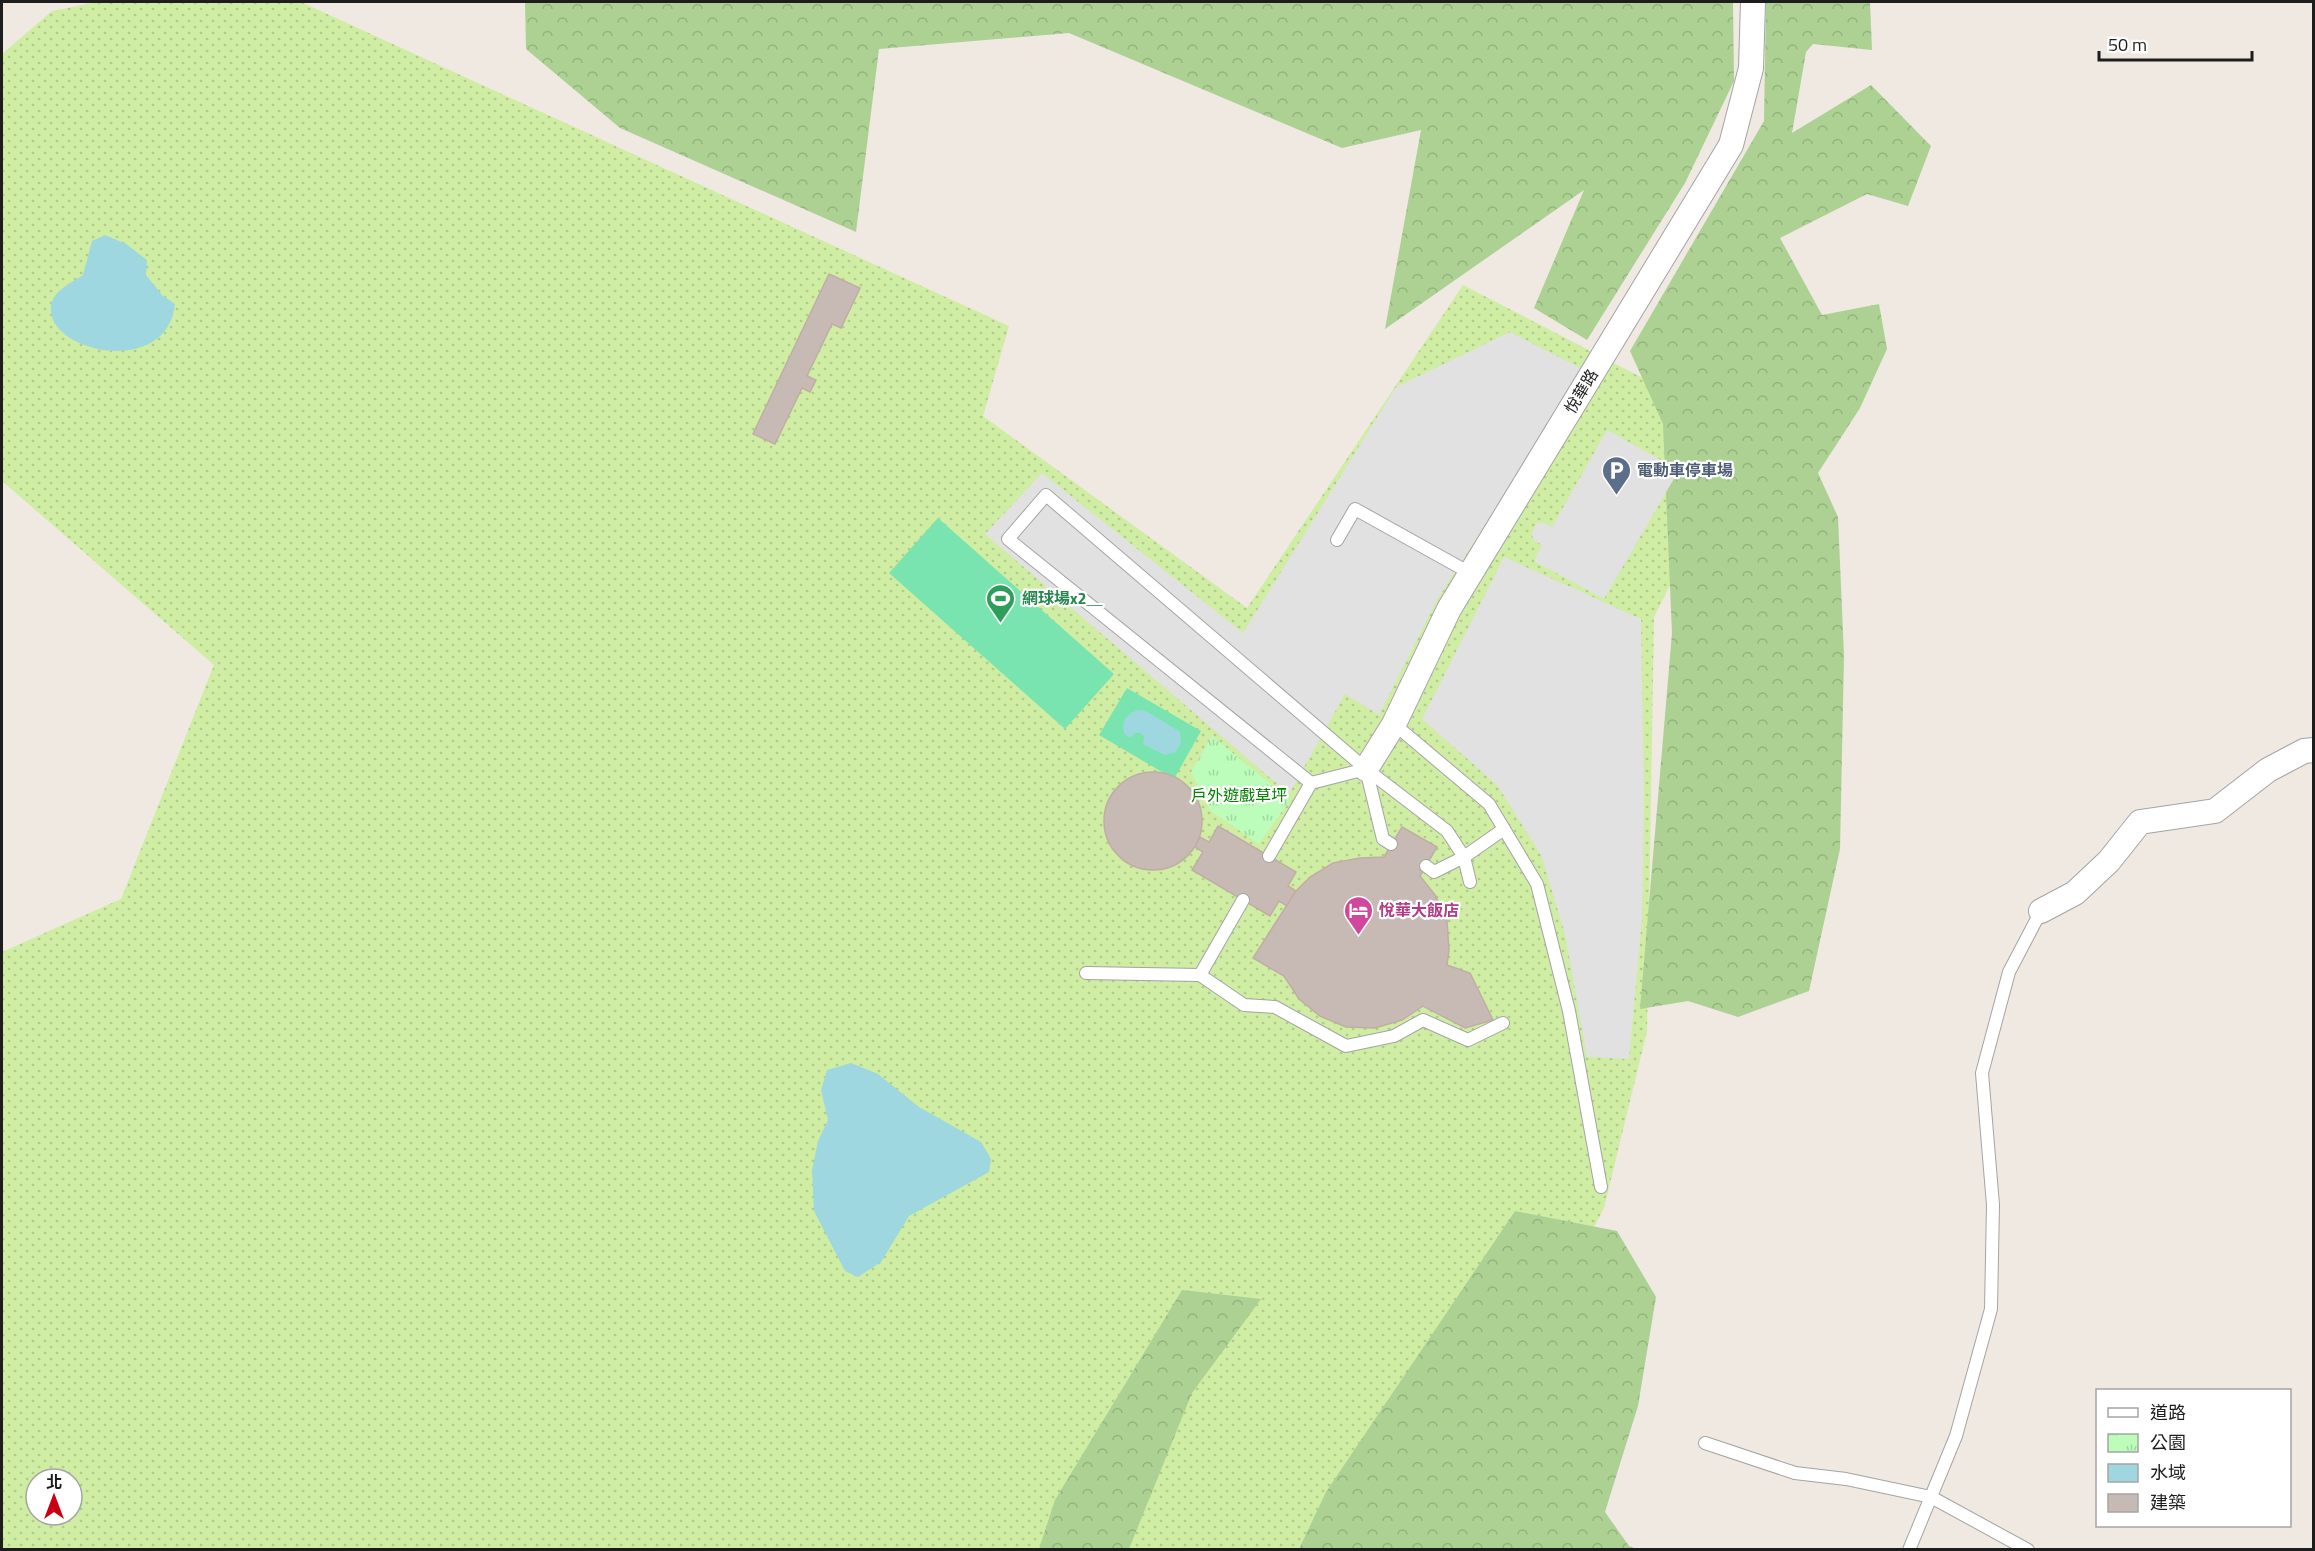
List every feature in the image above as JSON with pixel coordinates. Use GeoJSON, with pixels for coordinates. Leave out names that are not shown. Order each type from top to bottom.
{"type":"FeatureCollection","features":[{"type":"Feature","properties":{"kind":"street","name":"悅華路"},"geometry":{"type":"LineString","coordinates":[[1366,769],[1394,724],[1449,609],[1470,573],[1731,145],[1751,68],[1753,2]]}},
{"type":"Feature","properties":{"kind":"street"},"geometry":{"type":"LineString","coordinates":[[2042,911],[2075,893],[2109,861],[2140,822],[2215,811],[2268,770],[2304,751],[2313,750]]}},
{"type":"Feature","properties":{"kind":"lane"},"geometry":{"type":"LineString","coordinates":[[1311,783],[1008,539],[1046,495],[1366,769],[1447,831],[1464,857],[1470,882]]}},
{"type":"Feature","properties":{"kind":"lane"},"geometry":{"type":"LineString","coordinates":[[1336,540],[1355,509],[1470,573]]}},
{"type":"Feature","properties":{"kind":"lane"},"geometry":{"type":"LineString","coordinates":[[1394,724],[1489,804],[1537,884],[1569,1011],[1601,1187]]}},
{"type":"Feature","properties":{"kind":"lane"},"geometry":{"type":"LineString","coordinates":[[1269,856],[1311,783],[1366,769]]}},
{"type":"Feature","properties":{"kind":"lane"},"geometry":{"type":"LineString","coordinates":[[1366,769],[1383,839],[1391,844]]}},
{"type":"Feature","properties":{"kind":"lane"},"geometry":{"type":"LineString","coordinates":[[1426,866],[1434,872],[1464,857],[1504,829]]}},
{"type":"Feature","properties":{"kind":"lane"},"geometry":{"type":"LineString","coordinates":[[1200,975],[1243,900]]}},
{"type":"Feature","properties":{"kind":"lane"},"geometry":{"type":"LineString","coordinates":[[1909,1550],[1956,1436],[1991,1310],[1993,1205],[1982,1073],[2009,972],[2042,911]]}},
{"type":"Feature","properties":{"kind":"lane"},"geometry":{"type":"LineString","coordinates":[[1086,973],[1200,975],[1244,1005],[1275,1007],[1346,1046],[1395,1036],[1423,1020],[1468,1040],[1503,1023]]}},
{"type":"Feature","properties":{"kind":"lane"},"geometry":{"type":"LineString","coordinates":[[1705,1443],[1795,1473],[1846,1479],[1931,1497],[2028,1550]]}},
{"type":"Feature","properties":{"kind":"green space"},"geometry":{"type":"Polygon","coordinates":[[[97,2],[301,2],[1009,326],[983,416],[1247,608],[1463,285],[1747,432],[1654,617],[1647,1031],[1604,1208],[1427,1549],[2,1549],[2,952],[121,899],[214,665],[2,481],[2,54],[52,11],[97,2]]]}},
{"type":"Feature","properties":{"kind":"green space"},"geometry":{"type":"Polygon","coordinates":[[[525,2],[1733,2],[1734,81],[1685,183],[1587,340],[1534,308],[1584,190],[1385,329],[1421,130],[1342,148],[1069,33],[879,49],[856,232],[620,128],[526,49],[525,2]]]}},
{"type":"Feature","properties":{"kind":"green space"},"geometry":{"type":"Polygon","coordinates":[[[1766,2],[1870,2],[1872,50],[1813,44],[1806,52],[1792,133],[1871,85],[1931,146],[1908,206],[1867,194],[1780,238],[1822,315],[1879,304],[1887,349],[1860,408],[1818,473],[1838,517],[1844,656],[1840,849],[1809,991],[1738,1017],[1688,1001],[1640,1009],[1672,633],[1663,424],[1630,351],[1764,121],[1766,2]]]}},
{"type":"Feature","properties":{"kind":"green space","name":"網球場x2＿"},"geometry":{"type":"Polygon","coordinates":[[[938,518],[1114,674],[1065,729],[889,573],[938,518]]]}},
{"type":"Feature","properties":{"kind":"green space"},"geometry":{"type":"Polygon","coordinates":[[[1127,688],[1201,731],[1174,779],[1099,735],[1127,688]]]}},
{"type":"Feature","properties":{"kind":"green space","name":"戶外遊戲草坪"},"geometry":{"type":"Polygon","coordinates":[[[1212,736],[1290,800],[1259,844],[1211,811],[1191,772],[1212,736]]]}},
{"type":"Feature","properties":{"kind":"green space"},"geometry":{"type":"Polygon","coordinates":[[[1515,1211],[1617,1231],[1656,1297],[1638,1406],[1605,1512],[1629,1546],[1636,1549],[1299,1549],[1326,1492],[1515,1211]]]}},
{"type":"Feature","properties":{"kind":"green space"},"geometry":{"type":"Polygon","coordinates":[[[1182,1290],[1261,1299],[1192,1393],[1129,1549],[1039,1549],[1055,1500],[1182,1290]]]}},
{"type":"Feature","properties":{"kind":"shaded area"},"geometry":{"type":"Polygon","coordinates":[[[1510,332],[1584,370],[1437,600],[1379,715],[1345,694],[1289,794],[985,534],[1042,473],[1243,633],[1396,387],[1510,332]]]}},
{"type":"Feature","properties":{"kind":"shaded area","name":"電動車停車場"},"geometry":{"type":"Polygon","coordinates":[[[1607,430],[1679,470],[1604,599],[1534,561],[1542,545],[1533,540],[1532,532],[1537,523],[1545,523],[1552,527],[1607,430]]]}},
{"type":"Feature","properties":{"kind":"shaded area"},"geometry":{"type":"Polygon","coordinates":[[[1504,557],[1641,619],[1644,798],[1642,919],[1629,1059],[1587,1057],[1565,934],[1541,855],[1497,785],[1422,719],[1504,557]]]}},
{"type":"Feature","properties":{"kind":"water"},"geometry":{"type":"Polygon","coordinates":[[[105,235],[126,244],[147,260],[146,275],[162,295],[175,304],[167,328],[152,342],[131,350],[108,350],[86,346],[67,336],[55,323],[51,307],[58,292],[83,275],[92,241],[105,235]]]}},
{"type":"Feature","properties":{"kind":"water"},"geometry":{"type":"Polygon","coordinates":[[[1138,710],[1146,711],[1180,732],[1181,743],[1176,752],[1165,755],[1143,744],[1144,737],[1141,733],[1135,733],[1130,738],[1124,733],[1123,725],[1126,719],[1138,710]]]}},
{"type":"Feature","properties":{"kind":"water"},"geometry":{"type":"Polygon","coordinates":[[[851,1063],[878,1074],[919,1107],[981,1142],[991,1159],[989,1172],[909,1216],[881,1262],[858,1277],[845,1271],[814,1211],[812,1170],[818,1141],[828,1120],[821,1090],[827,1070],[851,1063]]]}},
{"type":"Feature","properties":{"kind":"building"},"geometry":{"type":"Polygon","coordinates":[[[829,274],[860,288],[841,328],[832,324],[807,376],[816,380],[810,392],[802,388],[775,444],[753,434],[829,274]]]}},
{"type":"Feature","properties":{"kind":"building"},"geometry":{"type":"Polygon","coordinates":[[[1153,772],[1172,776],[1188,786],[1198,802],[1202,821],[1198,840],[1188,856],[1172,866],[1153,870],[1134,866],[1118,856],[1108,840],[1104,821],[1108,802],[1118,786],[1134,776],[1153,772]]]}},
{"type":"Feature","properties":{"kind":"building"},"geometry":{"type":"Polygon","coordinates":[[[1218,826],[1296,872],[1288,886],[1296,891],[1287,906],[1279,901],[1270,916],[1192,870],[1203,852],[1195,847],[1200,837],[1209,842],[1218,826]]]}},
{"type":"Feature","properties":{"kind":"building","name":"悅華大飯店"},"geometry":{"type":"Polygon","coordinates":[[[1402,827],[1437,847],[1420,876],[1435,895],[1447,921],[1449,950],[1447,965],[1470,973],[1493,1020],[1465,1028],[1423,1006],[1402,1020],[1375,1028],[1346,1027],[1320,1016],[1299,999],[1284,976],[1253,958],[1296,891],[1310,877],[1333,863],[1360,858],[1384,857],[1402,827]]]}},
{"type":"Feature","properties":{"kind":"place","name":"電動車停車場"},"geometry":{"type":"Point","coordinates":[1616,496]}},
{"type":"Feature","properties":{"kind":"place","name":"網球場x2＿"},"geometry":{"type":"Point","coordinates":[1001,624]}},
{"type":"Feature","properties":{"kind":"place","name":"悅華大飯店"},"geometry":{"type":"Point","coordinates":[1358,936]}}]}
